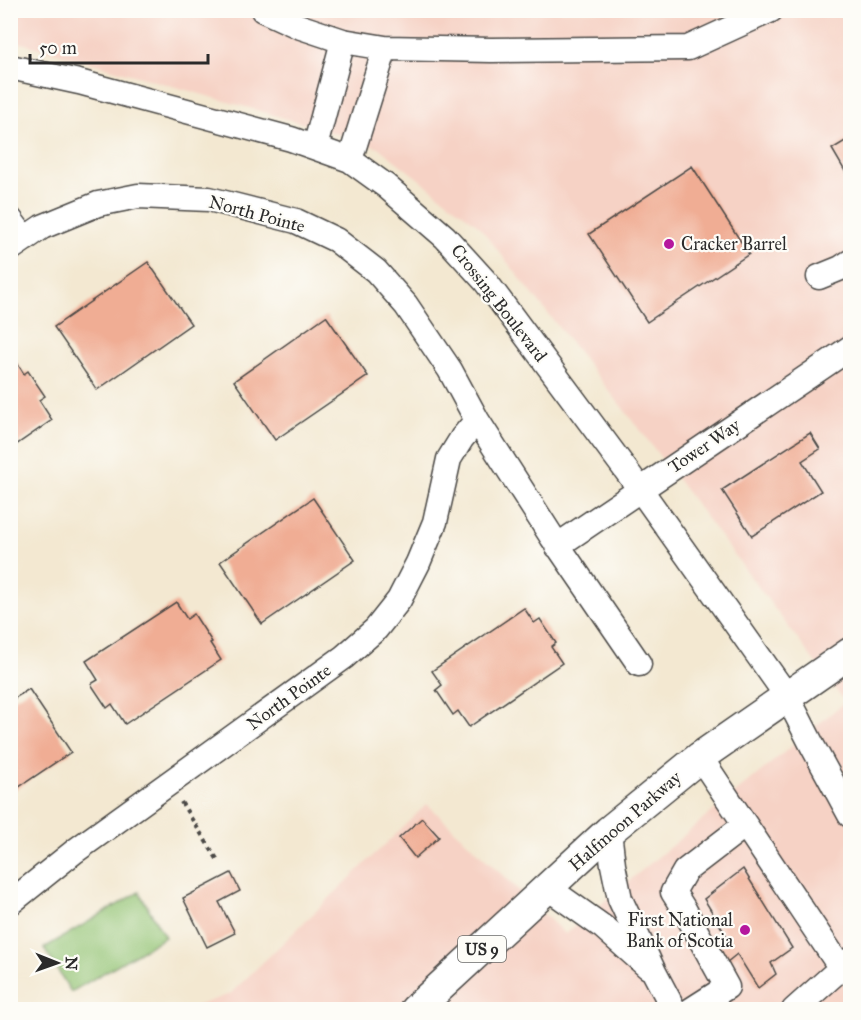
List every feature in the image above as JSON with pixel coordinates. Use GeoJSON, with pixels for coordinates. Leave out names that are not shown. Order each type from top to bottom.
{"type":"FeatureCollection","features":[{"type":"Feature","properties":{"kind":"main road","name":"Halfmoon Parkway"},"geometry":{"type":"LineString","coordinates":[[415,1010],[609,831],[700,757],[850,653]]}},
{"type":"Feature","properties":{"kind":"street"},"geometry":{"type":"LineString","coordinates":[[263,10],[298,26],[343,41],[385,48],[491,50],[688,48],[771,10]]}},
{"type":"Feature","properties":{"kind":"street"},"geometry":{"type":"LineString","coordinates":[[315,147],[343,41]]}},
{"type":"Feature","properties":{"kind":"street"},"geometry":{"type":"LineString","coordinates":[[350,160],[385,48]]}},
{"type":"Feature","properties":{"kind":"street","name":"Crossing Boulevard"},"geometry":{"type":"LineString","coordinates":[[10,67],[79,82],[291,139],[350,160],[386,186],[446,237],[486,282],[640,489],[787,696],[850,815]]}},
{"type":"Feature","properties":{"kind":"street","name":"North Pointe"},"geometry":{"type":"LineString","coordinates":[[10,219],[18,244],[42,227],[98,204],[138,196],[209,199],[296,221],[336,240],[376,271],[406,305],[450,370],[477,420],[557,546],[639,664]]}},
{"type":"Feature","properties":{"kind":"street","name":"Tower Way"},"geometry":{"type":"LineString","coordinates":[[557,546],[850,348]]}},
{"type":"Feature","properties":{"kind":"street","name":"North Pointe"},"geometry":{"type":"LineString","coordinates":[[10,903],[75,851],[344,657],[376,629],[399,600],[418,563],[435,522],[449,459],[477,420]]}},
{"type":"Feature","properties":{"kind":"street"},"geometry":{"type":"LineString","coordinates":[[700,757],[745,825],[846,964],[794,1010]]}},
{"type":"Feature","properties":{"kind":"street"},"geometry":{"type":"LineString","coordinates":[[692,1010],[727,987],[673,892],[685,871],[745,825]]}},
{"type":"Feature","properties":{"kind":"street"},"geometry":{"type":"LineString","coordinates":[[609,831],[620,899],[674,1010]]}},
{"type":"Feature","properties":{"kind":"street"},"geometry":{"type":"LineString","coordinates":[[548,888],[603,927],[654,972]]}},
{"type":"Feature","properties":{"kind":"path"},"geometry":{"type":"LineString","coordinates":[[170,783],[219,862]]}},
{"type":"Feature","properties":{"kind":"shaded area"},"geometry":{"type":"Polygon","coordinates":[[[10,11],[850,11],[850,1009],[188,1009],[230,994],[427,804],[565,934],[845,702],[640,430],[478,225],[379,148],[319,128],[11,40],[10,11]]]}},
{"type":"Feature","properties":{"kind":"green space"},"geometry":{"type":"Polygon","coordinates":[[[139,892],[165,937],[71,992],[44,948],[139,892]]]}},
{"type":"Feature","properties":{"kind":"building"},"geometry":{"type":"Polygon","coordinates":[[[850,138],[850,170],[846,173],[832,149],[850,138]]]}},
{"type":"Feature","properties":{"kind":"building","name":"Cracker Barrel"},"geometry":{"type":"Polygon","coordinates":[[[692,166],[749,254],[647,322],[589,234],[692,166]]]}},
{"type":"Feature","properties":{"kind":"building"},"geometry":{"type":"Polygon","coordinates":[[[148,262],[191,324],[97,390],[54,327],[148,262]]]}},
{"type":"Feature","properties":{"kind":"building"},"geometry":{"type":"Polygon","coordinates":[[[326,316],[368,376],[275,440],[234,381],[326,316]]]}},
{"type":"Feature","properties":{"kind":"building"},"geometry":{"type":"Polygon","coordinates":[[[12,355],[24,374],[28,371],[45,396],[39,400],[52,420],[10,449],[10,356],[12,355]]]}},
{"type":"Feature","properties":{"kind":"building"},"geometry":{"type":"Polygon","coordinates":[[[810,433],[820,449],[802,461],[821,491],[752,536],[722,490],[810,433]]]}},
{"type":"Feature","properties":{"kind":"building"},"geometry":{"type":"Polygon","coordinates":[[[313,498],[355,560],[262,624],[220,562],[313,498]]]}},
{"type":"Feature","properties":{"kind":"building"},"geometry":{"type":"Polygon","coordinates":[[[176,602],[187,619],[194,614],[221,660],[125,724],[112,704],[107,708],[91,684],[98,680],[86,661],[176,602]]]}},
{"type":"Feature","properties":{"kind":"building"},"geometry":{"type":"Polygon","coordinates":[[[524,608],[534,623],[540,619],[556,643],[551,647],[562,663],[469,727],[458,711],[453,715],[436,690],[442,685],[432,671],[524,608]]]}},
{"type":"Feature","properties":{"kind":"building"},"geometry":{"type":"Polygon","coordinates":[[[29,689],[71,752],[10,793],[10,701],[29,689]]]}},
{"type":"Feature","properties":{"kind":"building"},"geometry":{"type":"Polygon","coordinates":[[[422,818],[439,837],[415,858],[399,838],[422,818]]]}},
{"type":"Feature","properties":{"kind":"building"},"geometry":{"type":"Polygon","coordinates":[[[743,869],[792,948],[771,963],[776,974],[758,988],[737,954],[711,975],[703,959],[729,940],[704,899],[743,869]]]}},
{"type":"Feature","properties":{"kind":"building"},"geometry":{"type":"Polygon","coordinates":[[[231,873],[240,891],[219,902],[235,933],[207,947],[183,898],[231,873]]]}},
{"type":"Feature","properties":{"kind":"place","name":"Cracker Barrel"},"geometry":{"type":"Point","coordinates":[669,244]}},
{"type":"Feature","properties":{"kind":"place","name":"First National Bank of Scotia"},"geometry":{"type":"Point","coordinates":[745,930]}}]}
